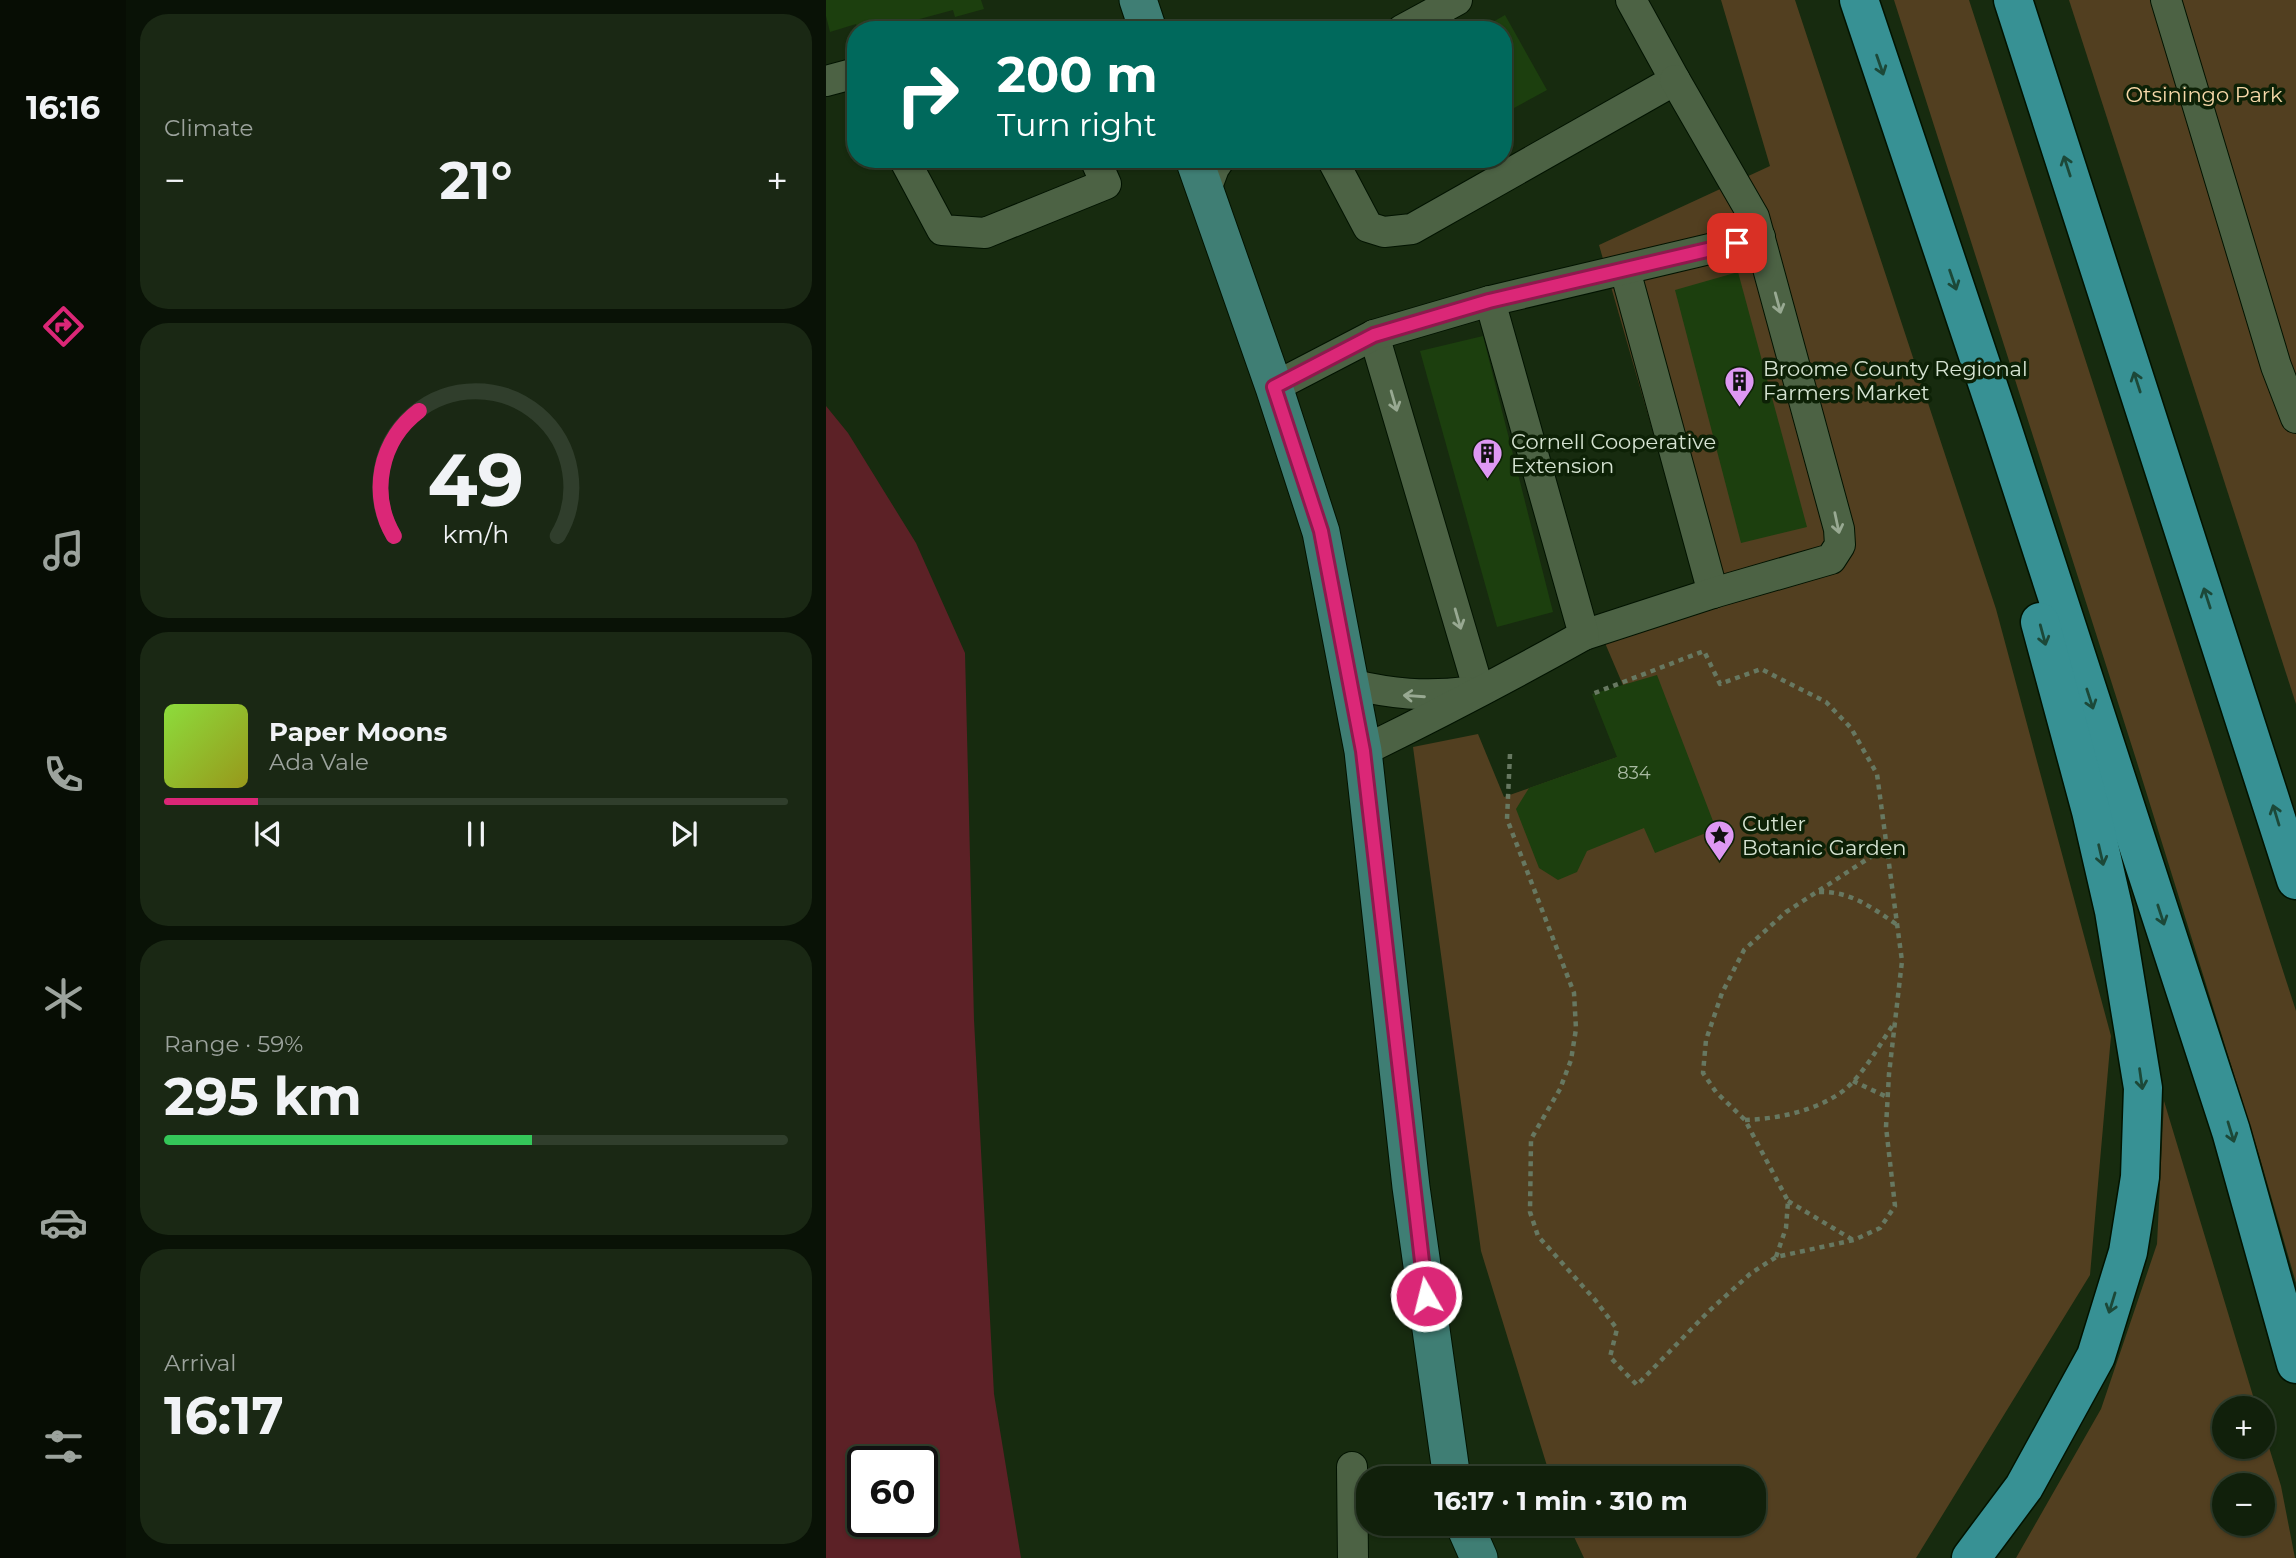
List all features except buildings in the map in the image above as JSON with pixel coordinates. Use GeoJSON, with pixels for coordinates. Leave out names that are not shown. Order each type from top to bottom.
{"type":"FeatureCollection","features":[{"type":"Feature","properties":{"kind":"highway"},"geometry":{"type":"LineString","coordinates":[[1858,0],[2001,425],[2231,1131],[2296,1364]]}},
{"type":"Feature","properties":{"kind":"highway"},"geometry":{"type":"LineString","coordinates":[[2013,0],[2296,880]]}},
{"type":"Feature","properties":{"kind":"highway"},"geometry":{"type":"LineString","coordinates":[[1971,1558],[2024,1487],[2096,1356],[2128,1252],[2140,1177],[2143,1088],[2114,911],[2091,811],[2036,610],[2001,425]]}},
{"type":"Feature","properties":{"kind":"main road"},"geometry":{"type":"LineString","coordinates":[[1138,0],[1145,21]]}},
{"type":"Feature","properties":{"kind":"main road"},"geometry":{"type":"LineString","coordinates":[[1200,175],[1321,531],[1363,751],[1411,1187],[1450,1466]]}},
{"type":"Feature","properties":{"kind":"main road"},"geometry":{"type":"LineString","coordinates":[[1469,1536],[1479,1558]]}},
{"type":"Feature","properties":{"kind":"street"},"geometry":{"type":"LineString","coordinates":[[1418,21],[1457,0]]}},
{"type":"Feature","properties":{"kind":"street"},"geometry":{"type":"LineString","coordinates":[[1363,751],[1584,635],[1830,559],[1840,545],[1839,529],[1754,217],[1631,0]]}},
{"type":"Feature","properties":{"kind":"street"},"geometry":{"type":"LineString","coordinates":[[2166,0],[2276,366],[2296,418]]}},
{"type":"Feature","properties":{"kind":"street"},"geometry":{"type":"LineString","coordinates":[[826,81],[847,76]]}},
{"type":"Feature","properties":{"kind":"street"},"geometry":{"type":"LineString","coordinates":[[1337,168],[1368,227],[1384,232],[1412,229],[1675,80]]}},
{"type":"Feature","properties":{"kind":"street"},"geometry":{"type":"LineString","coordinates":[[915,168],[942,230],[985,233],[1106,184],[1099,168]]}},
{"type":"Feature","properties":{"kind":"street"},"geometry":{"type":"LineString","coordinates":[[1274,387],[1374,335],[1489,301],[1760,237]]}},
{"type":"Feature","properties":{"kind":"street"},"geometry":{"type":"LineString","coordinates":[[1625,270],[1713,593]]}},
{"type":"Feature","properties":{"kind":"street"},"geometry":{"type":"LineString","coordinates":[[1489,301],[1584,635]]}},
{"type":"Feature","properties":{"kind":"street"},"geometry":{"type":"LineString","coordinates":[[1374,335],[1479,691]]}},
{"type":"Feature","properties":{"kind":"street"},"geometry":{"type":"LineString","coordinates":[[1350,684],[1392,694],[1425,696],[1479,691]]}},
{"type":"Feature","properties":{"kind":"street"},"geometry":{"type":"LineString","coordinates":[[1352,1467],[1353,1558]]}},
{"type":"Feature","properties":{"kind":"path"},"geometry":{"type":"LineString","coordinates":[[1510,754],[1507,819],[1574,993],[1576,1029],[1571,1060],[1560,1089],[1531,1139],[1530,1212],[1538,1236],[1597,1301],[1617,1329],[1611,1357],[1637,1385],[1709,1311],[1750,1274],[1776,1256],[1854,1240],[1880,1228],[1895,1206],[1886,1127],[1902,961],[1877,775],[1851,728],[1826,702],[1761,669],[1720,684],[1704,651],[1592,694]]}},
{"type":"Feature","properties":{"kind":"path"},"geometry":{"type":"LineString","coordinates":[[1854,1240],[1788,1201],[1745,1120],[1716,1092],[1703,1073],[1710,1028],[1722,993],[1744,950],[1786,912],[1886,847]]}},
{"type":"Feature","properties":{"kind":"path"},"geometry":{"type":"LineString","coordinates":[[1818,892],[1835,892],[1860,900],[1897,924]]}},
{"type":"Feature","properties":{"kind":"path"},"geometry":{"type":"LineString","coordinates":[[1745,1120],[1786,1116],[1841,1092],[1853,1081],[1896,1021]]}},
{"type":"Feature","properties":{"kind":"path"},"geometry":{"type":"LineString","coordinates":[[1853,1081],[1887,1097]]}},
{"type":"Feature","properties":{"kind":"path"},"geometry":{"type":"LineString","coordinates":[[1776,1256],[1786,1228],[1788,1201]]}},
{"type":"Feature","properties":{"kind":"green space","name":"Cutler Botanic Garden"},"geometry":{"type":"Polygon","coordinates":[[[1721,0],[1795,0],[1996,609],[2111,1036],[2090,1275],[1916,1558],[1584,1558],[1574,1536],[1766,1536],[1766,1466],[1547,1466],[1481,1251],[1413,747],[1478,734],[1504,797],[1649,746],[1605,643],[1703,606],[1599,245],[1770,166],[1721,0]]]}},
{"type":"Feature","properties":{"kind":"green space"},"geometry":{"type":"Polygon","coordinates":[[[1894,0],[1969,0],[2296,1011],[2296,1283],[2135,756],[1894,0]]]}},
{"type":"Feature","properties":{"kind":"green space","name":"Otsiningo Park"},"geometry":{"type":"Polygon","coordinates":[[[2069,0],[2296,0],[2296,704],[2069,0]]]}},
{"type":"Feature","properties":{"kind":"green space"},"geometry":{"type":"Polygon","coordinates":[[[2164,1101],[2253,1396],[2212,1396],[2212,1459],[2273,1459],[2281,1486],[2295,1558],[2016,1558],[2101,1409],[2157,1244],[2164,1101]]]}},
{"type":"Feature","properties":{"kind":"shaded area"},"geometry":{"type":"Polygon","coordinates":[[[826,406],[848,433],[916,543],[965,653],[974,1020],[994,1394],[1021,1558],[826,1558],[826,406]]]}},
{"type":"Feature","properties":{"kind":"place","name":"Broome County Regional Farmers Market"},"geometry":{"type":"Point","coordinates":[1740,408]}},
{"type":"Feature","properties":{"kind":"place","name":"Cornell Cooperative Extension"},"geometry":{"type":"Point","coordinates":[1488,481]}},
{"type":"Feature","properties":{"kind":"place","name":"Cutler Botanic Garden"},"geometry":{"type":"Point","coordinates":[1719,863]}},
{"type":"Feature","properties":{"kind":"route"},"geometry":{"type":"LineString","coordinates":[[1426,1296],[1411,1187],[1363,751],[1321,531],[1274,387],[1374,335],[1489,301],[1737,243]]}}]}
